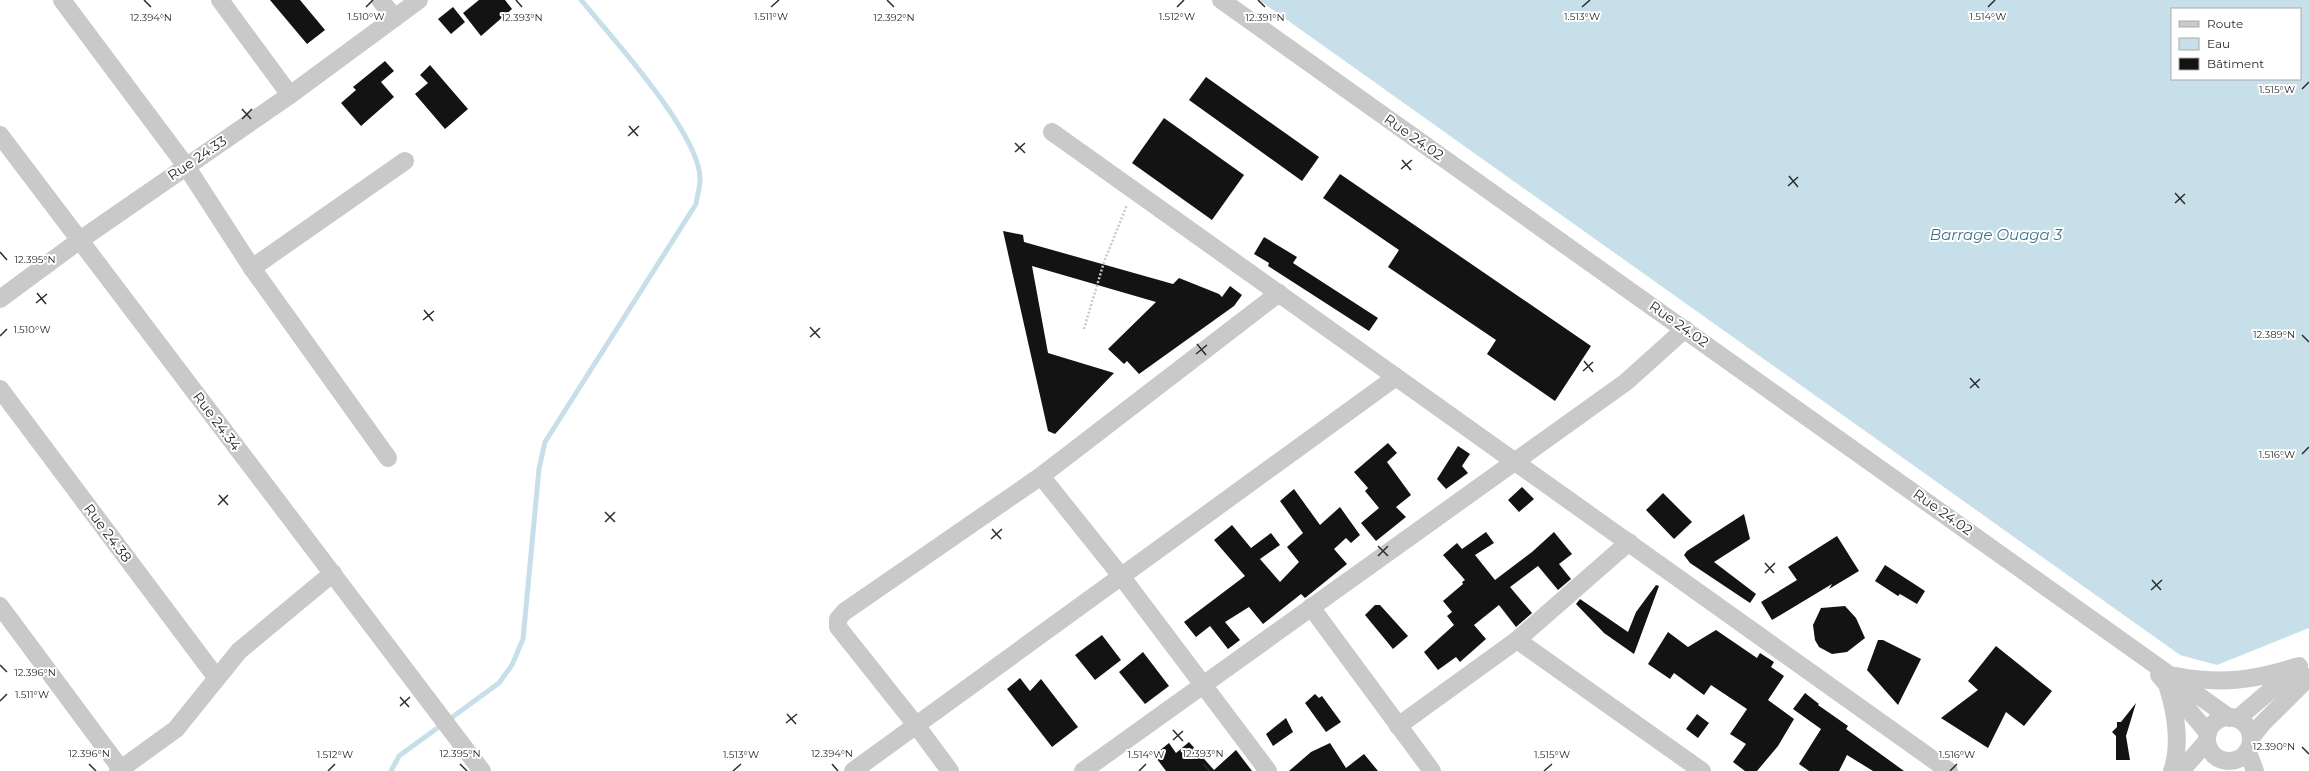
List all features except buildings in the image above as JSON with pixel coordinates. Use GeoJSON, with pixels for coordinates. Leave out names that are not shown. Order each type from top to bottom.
{"type":"FeatureCollection","features":[{"type":"Feature","properties":{"kind":"street"},"geometry":{"type":"LineString","coordinates":[[62,0],[186,166],[252,268],[388,458]]}},
{"type":"Feature","properties":{"kind":"street"},"geometry":{"type":"LineString","coordinates":[[220,0],[290,95]]}},
{"type":"Feature","properties":{"kind":"street"},"geometry":{"type":"LineString","coordinates":[[380,0],[395,18]]}},
{"type":"Feature","properties":{"kind":"street","name":"Rue 24.33"},"geometry":{"type":"LineString","coordinates":[[0,299],[80,240],[290,95],[419,0]]}},
{"type":"Feature","properties":{"kind":"street","name":"Rue 24.02"},"geometry":{"type":"LineString","coordinates":[[1221,0],[2136,649],[2169,679],[2233,718]]}},
{"type":"Feature","properties":{"kind":"street"},"geometry":{"type":"LineString","coordinates":[[1052,132],[1950,771]]}},
{"type":"Feature","properties":{"kind":"street","name":"Rue 24.34"},"geometry":{"type":"LineString","coordinates":[[0,136],[482,771]]}},
{"type":"Feature","properties":{"kind":"street"},"geometry":{"type":"LineString","coordinates":[[252,268],[405,161]]}},
{"type":"Feature","properties":{"kind":"street"},"geometry":{"type":"LineString","coordinates":[[950,771],[916,725],[838,627],[838,619],[844,612],[1041,476],[1279,293]]}},
{"type":"Feature","properties":{"kind":"street"},"geometry":{"type":"LineString","coordinates":[[1083,771],[1104,765],[1203,685],[1514,460],[1626,382],[1685,328]]}},
{"type":"Feature","properties":{"kind":"street"},"geometry":{"type":"LineString","coordinates":[[853,771],[1396,377]]}},
{"type":"Feature","properties":{"kind":"street","name":"Rue 24.38"},"geometry":{"type":"LineString","coordinates":[[0,389],[216,677]]}},
{"type":"Feature","properties":{"kind":"street"},"geometry":{"type":"LineString","coordinates":[[1041,476],[1121,576],[1268,771]]}},
{"type":"Feature","properties":{"kind":"street"},"geometry":{"type":"LineString","coordinates":[[1398,726],[1517,640],[1629,542]]}},
{"type":"Feature","properties":{"kind":"street"},"geometry":{"type":"LineString","coordinates":[[0,606],[119,770],[176,729],[205,695],[216,677],[244,646],[332,573]]}},
{"type":"Feature","properties":{"kind":"street"},"geometry":{"type":"LineString","coordinates":[[1311,607],[1432,771]]}},
{"type":"Feature","properties":{"kind":"street"},"geometry":{"type":"LineString","coordinates":[[1517,640],[1702,771]]}},
{"type":"Feature","properties":{"kind":"street"},"geometry":{"type":"LineString","coordinates":[[2172,771],[2176,731],[2169,679],[2230,681],[2306,668]]}},
{"type":"Feature","properties":{"kind":"street"},"geometry":{"type":"LineString","coordinates":[[2181,771],[2208,737],[2214,723],[2233,718],[2306,668]]}},
{"type":"Feature","properties":{"kind":"street"},"geometry":{"type":"LineString","coordinates":[[2208,737],[2212,753],[2225,766],[2243,757],[2262,724],[2306,668]]}},
{"type":"Feature","properties":{"kind":"street","name":"Rue 24.02"},"geometry":{"type":"LineString","coordinates":[[2169,679],[2208,737]]}},
{"type":"Feature","properties":{"kind":"street"},"geometry":{"type":"LineString","coordinates":[[2233,718],[2247,726],[2255,771]]}},
{"type":"Feature","properties":{"kind":"path"},"geometry":{"type":"LineString","coordinates":[[1084,328],[1104,262],[1122,213],[1135,191]]}},
{"type":"Feature","properties":{"kind":"water","name":"Barrage Ouaga 3"},"geometry":{"type":"Polygon","coordinates":[[[1259,0],[2309,0],[2309,628],[2217,665],[2180,655],[1259,0]]]}},
{"type":"Feature","properties":{"kind":"waterway"},"geometry":{"type":"LineString","coordinates":[[391,771],[399,756],[499,683],[512,665],[523,639],[539,469],[545,442],[696,204],[700,180],[697,161],[686,138],[671,113],[652,87],[581,0]]}}]}
